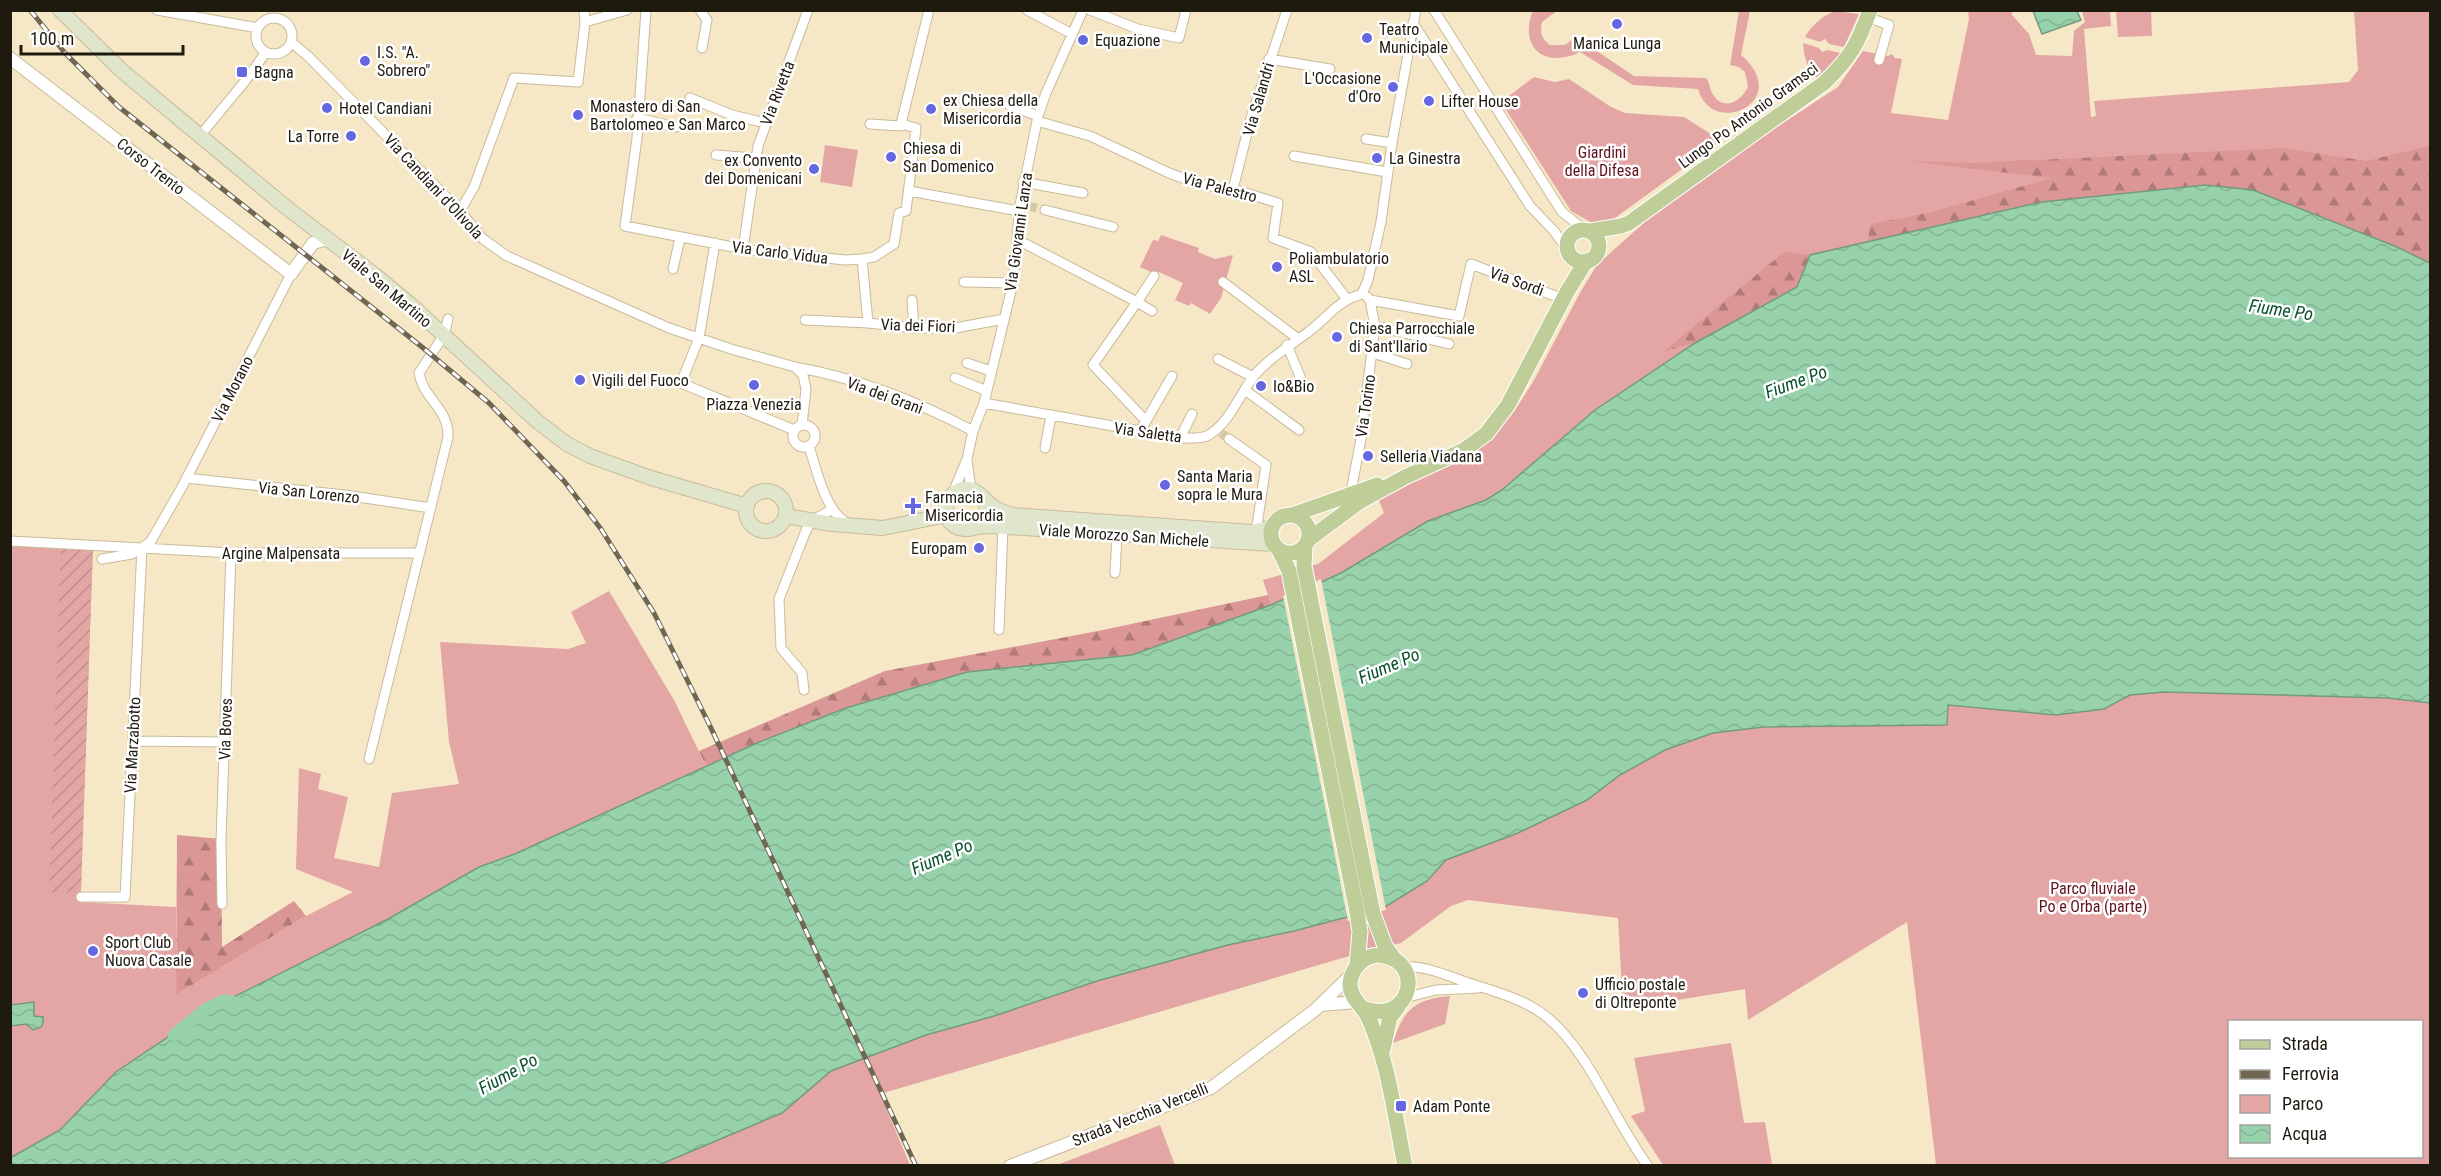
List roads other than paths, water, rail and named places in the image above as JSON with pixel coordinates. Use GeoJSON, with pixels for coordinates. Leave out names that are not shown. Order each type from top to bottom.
{"type":"FeatureCollection","features":[{"type":"Feature","properties":{"kind":"main road","name":"Viale San Martino"},"geometry":{"type":"LineString","coordinates":[[60,10],[122,71],[200,137],[375,275],[538,422],[567,444],[590,456],[651,478],[747,506]]}},
{"type":"Feature","properties":{"kind":"main road","name":"Lungo Po Antonio Gramsci"},"geometry":{"type":"LineString","coordinates":[[1599,248],[1621,226],[1644,213],[1824,83],[1845,64],[1869,14]]}},
{"type":"Feature","properties":{"kind":"main road","name":"Lungo Po Antonio Gramsci"},"geometry":{"type":"LineString","coordinates":[[1587,231],[1621,226]]}},
{"type":"Feature","properties":{"kind":"main road"},"geometry":{"type":"LineString","coordinates":[[1565,295],[1568,251],[1571,235],[1587,231],[1597,238],[1599,248],[1595,257],[1586,261],[1576,260],[1568,251]]}},
{"type":"Feature","properties":{"kind":"main road"},"geometry":{"type":"LineString","coordinates":[[1276,547],[1290,553],[1359,502],[1405,477],[1464,450],[1486,434],[1519,387],[1565,295],[1586,261]]}},
{"type":"Feature","properties":{"kind":"main road"},"geometry":{"type":"LineString","coordinates":[[1405,477],[1280,518],[1270,533],[1289,571],[1357,912],[1360,932],[1351,992],[1361,1006],[1382,1055],[1405,1166]]}},
{"type":"Feature","properties":{"kind":"main road"},"geometry":{"type":"LineString","coordinates":[[964,489],[977,493],[987,510],[981,523],[970,529],[953,525],[947,514],[948,501],[952,495],[964,489]]}},
{"type":"Feature","properties":{"kind":"main road"},"geometry":{"type":"LineString","coordinates":[[768,491],[783,500],[786,516],[776,528],[759,529],[748,517],[747,506],[753,496],[768,491]]}},
{"type":"Feature","properties":{"kind":"main road","name":"Viale Morozzo San Michele"},"geometry":{"type":"LineString","coordinates":[[977,493],[993,507],[1012,515],[1256,532],[1272,527]]}},
{"type":"Feature","properties":{"kind":"main road"},"geometry":{"type":"LineString","coordinates":[[786,516],[883,528],[947,514]]}},
{"type":"Feature","properties":{"kind":"main road"},"geometry":{"type":"LineString","coordinates":[[1292,515],[1304,521],[1309,533],[1304,566],[1372,914],[1385,946],[1399,964],[1408,981],[1401,1002],[1389,1017],[1382,1055]]}},
{"type":"Feature","properties":{"kind":"main road","name":"Viale Morozzo San Michele"},"geometry":{"type":"LineString","coordinates":[[976,527],[1276,547]]}},
{"type":"Feature","properties":{"kind":"main road"},"geometry":{"type":"LineString","coordinates":[[1356,964],[1376,955],[1385,956],[1399,964]]}},
{"type":"Feature","properties":{"kind":"main road"},"geometry":{"type":"LineString","coordinates":[[1361,1006],[1377,1013],[1388,1012],[1401,1002]]}},
{"type":"Feature","properties":{"kind":"street"},"geometry":{"type":"LineString","coordinates":[[157,10],[258,28]]}},
{"type":"Feature","properties":{"kind":"street"},"geometry":{"type":"LineString","coordinates":[[260,10],[266,20]]}},
{"type":"Feature","properties":{"kind":"street"},"geometry":{"type":"LineString","coordinates":[[283,21],[286,10]]}},
{"type":"Feature","properties":{"kind":"street"},"geometry":{"type":"LineString","coordinates":[[460,211],[474,187],[514,78],[578,82],[585,22],[584,10]]}},
{"type":"Feature","properties":{"kind":"street"},"geometry":{"type":"LineString","coordinates":[[585,22],[627,10]]}},
{"type":"Feature","properties":{"kind":"street"},"geometry":{"type":"LineString","coordinates":[[646,10],[638,118],[676,127]]}},
{"type":"Feature","properties":{"kind":"street"},"geometry":{"type":"LineString","coordinates":[[700,10],[707,20],[702,48]]}},
{"type":"Feature","properties":{"kind":"street","name":"Via Rivetta"},"geometry":{"type":"LineString","coordinates":[[743,249],[755,158],[808,10]]}},
{"type":"Feature","properties":{"kind":"street"},"geometry":{"type":"LineString","coordinates":[[901,124],[929,10]]}},
{"type":"Feature","properties":{"kind":"street"},"geometry":{"type":"LineString","coordinates":[[1027,10],[1072,34]]}},
{"type":"Feature","properties":{"kind":"street","name":"Via Giovanni Lanza"},"geometry":{"type":"LineString","coordinates":[[952,495],[967,459],[973,431],[984,403],[1013,283],[1023,182],[1038,119],[1046,93],[1083,10]]}},
{"type":"Feature","properties":{"kind":"street"},"geometry":{"type":"LineString","coordinates":[[1090,10],[1138,29],[1179,38],[1186,10]]}},
{"type":"Feature","properties":{"kind":"street","name":"Via Salandri"},"geometry":{"type":"LineString","coordinates":[[1233,189],[1269,59],[1287,10]]}},
{"type":"Feature","properties":{"kind":"street"},"geometry":{"type":"LineString","coordinates":[[1256,532],[1266,465],[1222,434],[1253,377],[1287,345],[1306,334],[1346,298],[1366,297],[1381,222],[1387,172],[1416,10]]}},
{"type":"Feature","properties":{"kind":"street"},"geometry":{"type":"LineString","coordinates":[[1434,10],[1552,198],[1570,221],[1587,231]]}},
{"type":"Feature","properties":{"kind":"street"},"geometry":{"type":"LineString","coordinates":[[1869,14],[1888,25],[1879,60]]}},
{"type":"Feature","properties":{"kind":"street"},"geometry":{"type":"LineString","coordinates":[[278,19],[290,28],[291,42],[283,51],[266,52],[256,39],[258,28],[266,20],[278,19]]}},
{"type":"Feature","properties":{"kind":"street"},"geometry":{"type":"LineString","coordinates":[[1413,23],[1530,206],[1554,231],[1568,251]]}},
{"type":"Feature","properties":{"kind":"street","name":"Via Candiani d'Olivola"},"geometry":{"type":"LineString","coordinates":[[291,42],[309,57],[460,211],[483,239],[507,256],[659,323],[699,338]]}},
{"type":"Feature","properties":{"kind":"street"},"geometry":{"type":"LineString","coordinates":[[200,137],[266,52]]}},
{"type":"Feature","properties":{"kind":"street","name":"Corso Trento"},"geometry":{"type":"LineString","coordinates":[[10,58],[291,274]]}},
{"type":"Feature","properties":{"kind":"street"},"geometry":{"type":"LineString","coordinates":[[1269,59],[1330,69]]}},
{"type":"Feature","properties":{"kind":"street"},"geometry":{"type":"LineString","coordinates":[[690,98],[732,115],[766,123]]}},
{"type":"Feature","properties":{"kind":"street","name":"Via Palestro"},"geometry":{"type":"LineString","coordinates":[[1009,105],[1038,119],[1090,136],[1169,173],[1202,185],[1233,189],[1278,203],[1273,238],[1311,252],[1346,298]]}},
{"type":"Feature","properties":{"kind":"street","name":"Via Carlo Vidua"},"geometry":{"type":"LineString","coordinates":[[638,118],[626,226],[743,249],[862,259],[874,257],[894,244],[899,213],[906,211],[909,191]]}},
{"type":"Feature","properties":{"kind":"street"},"geometry":{"type":"LineString","coordinates":[[870,124],[901,126],[901,124],[916,128],[909,191],[1022,207]]}},
{"type":"Feature","properties":{"kind":"street"},"geometry":{"type":"LineString","coordinates":[[1366,138],[1392,143]]}},
{"type":"Feature","properties":{"kind":"street"},"geometry":{"type":"LineString","coordinates":[[716,155],[755,158]]}},
{"type":"Feature","properties":{"kind":"street"},"geometry":{"type":"LineString","coordinates":[[1294,156],[1387,172]]}},
{"type":"Feature","properties":{"kind":"street"},"geometry":{"type":"LineString","coordinates":[[1023,182],[1083,193]]}},
{"type":"Feature","properties":{"kind":"street"},"geometry":{"type":"LineString","coordinates":[[1045,210],[1113,227]]}},
{"type":"Feature","properties":{"kind":"street"},"geometry":{"type":"LineString","coordinates":[[673,269],[680,238]]}},
{"type":"Feature","properties":{"kind":"street","name":"Via Morano"},"geometry":{"type":"LineString","coordinates":[[142,548],[151,541],[186,478],[291,274],[313,243],[328,239]]}},
{"type":"Feature","properties":{"kind":"street"},"geometry":{"type":"LineString","coordinates":[[1018,240],[1152,311]]}},
{"type":"Feature","properties":{"kind":"street"},"geometry":{"type":"LineString","coordinates":[[699,338],[795,367],[803,375],[807,389],[798,428],[793,437],[802,447],[809,446],[814,441],[815,434],[812,428],[798,428],[681,383],[699,338],[715,243]]}},
{"type":"Feature","properties":{"kind":"street","name":"Via dei Fiori"},"geometry":{"type":"LineString","coordinates":[[862,259],[868,323]]}},
{"type":"Feature","properties":{"kind":"street","name":"Via Sordi"},"geometry":{"type":"LineString","coordinates":[[1366,297],[1459,316],[1470,264],[1565,295]]}},
{"type":"Feature","properties":{"kind":"street"},"geometry":{"type":"LineString","coordinates":[[1146,421],[1093,364],[1154,276]]}},
{"type":"Feature","properties":{"kind":"street"},"geometry":{"type":"LineString","coordinates":[[964,282],[1013,283]]}},
{"type":"Feature","properties":{"kind":"street"},"geometry":{"type":"LineString","coordinates":[[1223,282],[1297,338]]}},
{"type":"Feature","properties":{"kind":"street","name":"Via Torino"},"geometry":{"type":"LineString","coordinates":[[1352,486],[1373,354],[1375,326],[1366,297]]}},
{"type":"Feature","properties":{"kind":"street"},"geometry":{"type":"LineString","coordinates":[[912,300],[914,328]]}},
{"type":"Feature","properties":{"kind":"street"},"geometry":{"type":"LineString","coordinates":[[369,759],[448,437],[448,427],[441,410],[425,389],[419,373],[444,335],[448,319]]}},
{"type":"Feature","properties":{"kind":"street","name":"Via dei Fiori"},"geometry":{"type":"LineString","coordinates":[[805,320],[914,328],[955,328],[1004,319]]}},
{"type":"Feature","properties":{"kind":"street"},"geometry":{"type":"LineString","coordinates":[[1375,326],[1449,344]]}},
{"type":"Feature","properties":{"kind":"street"},"geometry":{"type":"LineString","coordinates":[[1287,345],[1301,379]]}},
{"type":"Feature","properties":{"kind":"street"},"geometry":{"type":"LineString","coordinates":[[1373,354],[1407,364]]}},
{"type":"Feature","properties":{"kind":"street"},"geometry":{"type":"LineString","coordinates":[[1218,359],[1253,377]]}},
{"type":"Feature","properties":{"kind":"street"},"geometry":{"type":"LineString","coordinates":[[968,363],[991,371]]}},
{"type":"Feature","properties":{"kind":"street","name":"Via dei Grani"},"geometry":{"type":"LineString","coordinates":[[795,367],[840,378],[889,394],[973,431]]}},
{"type":"Feature","properties":{"kind":"street"},"geometry":{"type":"LineString","coordinates":[[1140,431],[1172,376]]}},
{"type":"Feature","properties":{"kind":"street"},"geometry":{"type":"LineString","coordinates":[[955,378],[987,391]]}},
{"type":"Feature","properties":{"kind":"street"},"geometry":{"type":"LineString","coordinates":[[1245,390],[1299,430]]}},
{"type":"Feature","properties":{"kind":"street","name":"Via Saletta"},"geometry":{"type":"LineString","coordinates":[[984,403],[1180,438],[1222,434]]}},
{"type":"Feature","properties":{"kind":"street"},"geometry":{"type":"LineString","coordinates":[[1180,438],[1192,414]]}},
{"type":"Feature","properties":{"kind":"street"},"geometry":{"type":"LineString","coordinates":[[1045,448],[1051,416]]}},
{"type":"Feature","properties":{"kind":"street"},"geometry":{"type":"LineString","coordinates":[[809,446],[820,482],[833,509],[844,521],[854,526]]}},
{"type":"Feature","properties":{"kind":"street","name":"Via Giovanni Lanza"},"geometry":{"type":"LineString","coordinates":[[967,459],[977,493]]}},
{"type":"Feature","properties":{"kind":"street","name":"Via San Lorenzo"},"geometry":{"type":"LineString","coordinates":[[186,478],[345,495],[431,508]]}},
{"type":"Feature","properties":{"kind":"street"},"geometry":{"type":"LineString","coordinates":[[804,690],[802,674],[781,648],[779,599],[807,528],[813,520],[833,509]]}},
{"type":"Feature","properties":{"kind":"street"},"geometry":{"type":"LineString","coordinates":[[999,630],[1003,527]]}},
{"type":"Feature","properties":{"kind":"street"},"geometry":{"type":"LineString","coordinates":[[1115,573],[1117,535]]}},
{"type":"Feature","properties":{"kind":"street","name":"Argine Malpensata"},"geometry":{"type":"LineString","coordinates":[[10,541],[231,553],[420,553]]}},
{"type":"Feature","properties":{"kind":"street","name":"Argine Malpensata"},"geometry":{"type":"LineString","coordinates":[[102,559],[132,554],[142,548]]}},
{"type":"Feature","properties":{"kind":"street","name":"Via Marzabotto"},"geometry":{"type":"LineString","coordinates":[[81,897],[125,897],[142,548]]}},
{"type":"Feature","properties":{"kind":"street","name":"Via Boves"},"geometry":{"type":"LineString","coordinates":[[222,904],[221,840],[231,553]]}},
{"type":"Feature","properties":{"kind":"street"},"geometry":{"type":"LineString","coordinates":[[132,741],[224,742]]}},
{"type":"Feature","properties":{"kind":"street","name":"Strada Vecchia Vercelli"},"geometry":{"type":"LineString","coordinates":[[1010,1166],[1211,1088],[1320,1005],[1356,964]]}},
{"type":"Feature","properties":{"kind":"street"},"geometry":{"type":"LineString","coordinates":[[1399,964],[1435,971],[1486,988],[1520,1001],[1546,1017],[1570,1041],[1648,1166]]}},
{"type":"Feature","properties":{"kind":"street"},"geometry":{"type":"LineString","coordinates":[[1401,1002],[1436,990],[1486,988]]}},
{"type":"Feature","properties":{"kind":"street"},"geometry":{"type":"LineString","coordinates":[[1320,1005],[1361,1006]]}},
{"type":"Feature","properties":{"kind":"water"},"geometry":{"type":"Polygon","coordinates":[[[2033,11],[2077,11],[2081,20],[2042,34],[2033,11]]]}},
{"type":"Feature","properties":{"kind":"water","name":"Fiume Po"},"geometry":{"type":"Polygon","coordinates":[[[2205,185],[2253,190],[2397,247],[2430,263],[2430,703],[2387,698],[2164,692],[2130,695],[2104,709],[2056,715],[1948,705],[1947,725],[1764,727],[1713,733],[1665,750],[1620,775],[1587,800],[1518,833],[1446,860],[1427,881],[1385,907],[1294,931],[1228,945],[1097,981],[994,1016],[926,1035],[831,1071],[782,1113],[659,1165],[11,1166],[10,1158],[60,1130],[116,1072],[208,1010],[388,919],[479,867],[515,854],[757,743],[846,708],[967,672],[1132,655],[1271,605],[1341,573],[1428,521],[1486,500],[1502,490],[1595,410],[1695,343],[1797,287],[1810,255],[2042,202],[2205,185]]]}},
{"type":"Feature","properties":{"kind":"water"},"geometry":{"type":"Polygon","coordinates":[[[34,1002],[34,1016],[43,1017],[41,1027],[33,1030],[26,1024],[11,1026],[11,1005],[34,1002]]]}},
{"type":"Feature","properties":{"kind":"waterway"},"geometry":{"type":"LineString","coordinates":[[174,1035],[206,1009],[225,1000],[241,1004]]}},
{"type":"Feature","properties":{"kind":"tunnel"},"geometry":{"type":"LineString","coordinates":[[1028,206],[1045,210]]}},
{"type":"Feature","properties":{"kind":"tunnel"},"geometry":{"type":"LineString","coordinates":[[1221,433],[1229,439]]}},
{"type":"Feature","properties":{"kind":"railway"},"geometry":{"type":"LineString","coordinates":[[30,10],[65,53],[119,107],[422,347],[489,403],[564,481],[601,529],[654,613],[711,728],[916,1166]]}},
{"type":"Feature","properties":{"kind":"place","name":"Manica Lunga"},"geometry":{"type":"Point","coordinates":[1617,24]}},
{"type":"Feature","properties":{"kind":"place","name":"Teatro Municipale"},"geometry":{"type":"Point","coordinates":[1367,38]}},
{"type":"Feature","properties":{"kind":"place","name":"Equazione"},"geometry":{"type":"Point","coordinates":[1083,40]}},
{"type":"Feature","properties":{"kind":"place","name":"I.S. \"A. Sobrero\""},"geometry":{"type":"Point","coordinates":[365,61]}},
{"type":"Feature","properties":{"kind":"place","name":"Bagna"},"geometry":{"type":"Point","coordinates":[242,72]}},
{"type":"Feature","properties":{"kind":"place","name":"L'Occasione d'Oro"},"geometry":{"type":"Point","coordinates":[1393,87]}},
{"type":"Feature","properties":{"kind":"place","name":"Lifter House"},"geometry":{"type":"Point","coordinates":[1429,101]}},
{"type":"Feature","properties":{"kind":"place","name":"Hotel Candiani"},"geometry":{"type":"Point","coordinates":[327,108]}},
{"type":"Feature","properties":{"kind":"place","name":"ex Chiesa della Misericordia"},"geometry":{"type":"Point","coordinates":[931,109]}},
{"type":"Feature","properties":{"kind":"place","name":"Monastero di San Bartolomeo e San Marco"},"geometry":{"type":"Point","coordinates":[578,115]}},
{"type":"Feature","properties":{"kind":"place","name":"La Torre"},"geometry":{"type":"Point","coordinates":[351,136]}},
{"type":"Feature","properties":{"kind":"place","name":"Chiesa di San Domenico"},"geometry":{"type":"Point","coordinates":[891,157]}},
{"type":"Feature","properties":{"kind":"place","name":"La Ginestra"},"geometry":{"type":"Point","coordinates":[1377,158]}},
{"type":"Feature","properties":{"kind":"place","name":"ex Convento dei Domenicani"},"geometry":{"type":"Point","coordinates":[814,169]}},
{"type":"Feature","properties":{"kind":"place","name":"Poliambulatorio ASL"},"geometry":{"type":"Point","coordinates":[1277,267]}},
{"type":"Feature","properties":{"kind":"place","name":"Chiesa Parrocchiale di Sant'Ilario"},"geometry":{"type":"Point","coordinates":[1337,337]}},
{"type":"Feature","properties":{"kind":"place","name":"Vigili del Fuoco"},"geometry":{"type":"Point","coordinates":[580,380]}},
{"type":"Feature","properties":{"kind":"place","name":"Piazza Venezia"},"geometry":{"type":"Point","coordinates":[754,385]}},
{"type":"Feature","properties":{"kind":"place","name":"Io&Bio"},"geometry":{"type":"Point","coordinates":[1261,386]}},
{"type":"Feature","properties":{"kind":"place","name":"Selleria Viadana"},"geometry":{"type":"Point","coordinates":[1368,456]}},
{"type":"Feature","properties":{"kind":"place","name":"Santa Maria sopra le Mura"},"geometry":{"type":"Point","coordinates":[1165,485]}},
{"type":"Feature","properties":{"kind":"place","name":"Farmacia Misericordia"},"geometry":{"type":"Point","coordinates":[913,506]}},
{"type":"Feature","properties":{"kind":"place","name":"Europam"},"geometry":{"type":"Point","coordinates":[979,548]}},
{"type":"Feature","properties":{"kind":"place","name":"Sport Club Nuova Casale"},"geometry":{"type":"Point","coordinates":[93,951]}},
{"type":"Feature","properties":{"kind":"place","name":"Ufficio postale di Oltreponte"},"geometry":{"type":"Point","coordinates":[1583,993]}},
{"type":"Feature","properties":{"kind":"place","name":"Adam Ponte"},"geometry":{"type":"Point","coordinates":[1401,1106]}},
{"type":"Feature","properties":{"kind":"park label","name":"Giardini della Difesa"},"geometry":{"type":"Point","coordinates":[1602,161]}},
{"type":"Feature","properties":{"kind":"park label","name":"Parco fluviale Po e Orba (parte)"},"geometry":{"type":"Point","coordinates":[2093,897]}}]}
